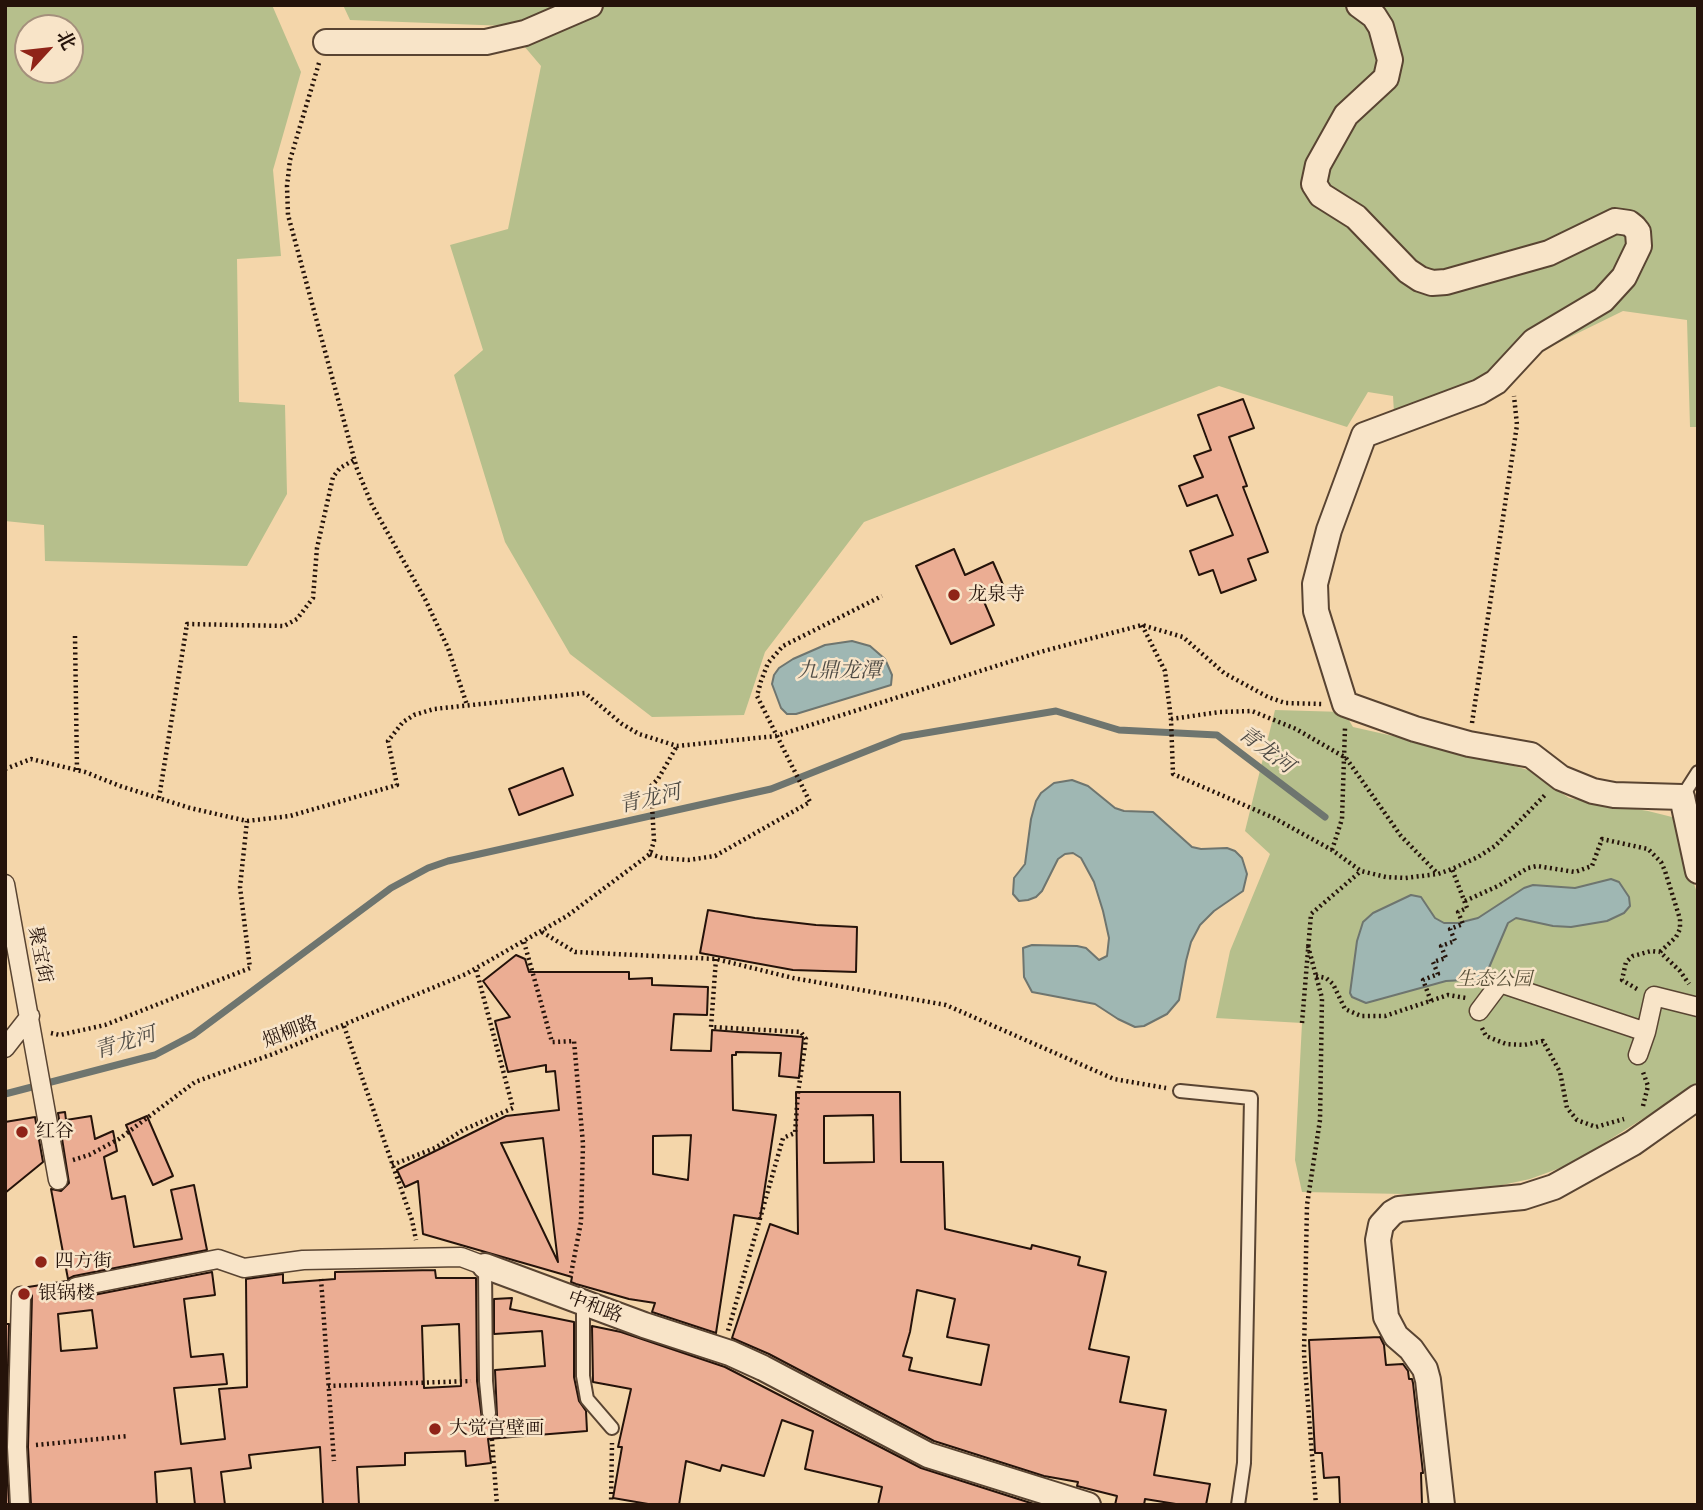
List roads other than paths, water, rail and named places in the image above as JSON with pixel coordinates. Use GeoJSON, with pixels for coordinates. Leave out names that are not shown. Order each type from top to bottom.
{"type":"FeatureCollection","features":[{"type":"Feature","properties":{"kind":"street"},"geometry":{"type":"LineString","coordinates":[[326,43],[486,42],[525,33],[590,5]]}},
{"type":"Feature","properties":{"kind":"street"},"geometry":{"type":"LineString","coordinates":[[1359,5],[1374,16],[1381,27],[1390,54],[1386,78],[1346,115],[1318,165],[1314,184],[1321,195],[1356,218],[1408,271],[1432,283],[1446,282],[1549,253],[1615,221],[1629,223],[1638,232],[1639,246],[1624,277],[1603,300],[1534,341],[1496,382],[1479,393],[1364,435],[1329,530],[1315,584],[1316,611],[1345,704],[1415,729],[1469,744],[1531,755],[1561,778],[1593,791],[1682,797],[1698,871]]}},
{"type":"Feature","properties":{"kind":"street","name":"聚宝街"},"geometry":{"type":"LineString","coordinates":[[5,884],[57,1173]]}},
{"type":"Feature","properties":{"kind":"street"},"geometry":{"type":"LineString","coordinates":[[1479,1012],[1500,983],[1646,1032]]}},
{"type":"Feature","properties":{"kind":"street"},"geometry":{"type":"LineString","coordinates":[[1638,1055],[1654,996],[1698,1007]]}},
{"type":"Feature","properties":{"kind":"street"},"geometry":{"type":"LineString","coordinates":[[5,1048],[32,1026]]}},
{"type":"Feature","properties":{"kind":"street"},"geometry":{"type":"LineString","coordinates":[[1442,1505],[1425,1369],[1411,1349],[1396,1336],[1386,1317],[1378,1240],[1381,1225],[1399,1209],[1523,1196],[1554,1187],[1633,1143],[1698,1097]]}},
{"type":"Feature","properties":{"kind":"street","name":"中和路"},"geometry":{"type":"LineString","coordinates":[[76,1287],[218,1259],[244,1268],[319,1260],[461,1256],[722,1350],[763,1368],[928,1455],[1074,1503]]}},
{"type":"Feature","properties":{"kind":"street"},"geometry":{"type":"LineString","coordinates":[[20,1505],[17,1447],[21,1296]]}},
{"type":"Feature","properties":{"kind":"lane"},"geometry":{"type":"LineString","coordinates":[[1682,797],[1698,772]]}},
{"type":"Feature","properties":{"kind":"lane"},"geometry":{"type":"LineString","coordinates":[[1180,1091],[1251,1098],[1244,1463],[1238,1505]]}},
{"type":"Feature","properties":{"kind":"lane"},"geometry":{"type":"LineString","coordinates":[[485,1266],[486,1381],[489,1413]]}},
{"type":"Feature","properties":{"kind":"lane"},"geometry":{"type":"LineString","coordinates":[[575,1299],[587,1399],[612,1428]]}},
{"type":"Feature","properties":{"kind":"water","name":"九鼎龙潭"},"geometry":{"type":"Polygon","coordinates":[[[852,641],[870,646],[885,659],[892,675],[891,685],[796,714],[787,714],[781,708],[772,684],[779,668],[825,645],[852,641]]]}},
{"type":"Feature","properties":{"kind":"water"},"geometry":{"type":"Polygon","coordinates":[[[1072,780],[1088,786],[1115,808],[1153,812],[1192,847],[1227,848],[1235,851],[1242,858],[1247,874],[1243,891],[1214,911],[1200,925],[1191,942],[1179,1000],[1167,1014],[1144,1026],[1135,1027],[1095,1004],[1032,992],[1024,977],[1023,948],[1032,945],[1077,946],[1086,948],[1099,960],[1107,956],[1109,938],[1103,911],[1094,882],[1081,858],[1073,853],[1058,859],[1042,891],[1036,897],[1019,901],[1013,894],[1014,878],[1025,864],[1036,801],[1041,793],[1054,783],[1072,780]]]}},
{"type":"Feature","properties":{"kind":"water"},"geometry":{"type":"Polygon","coordinates":[[[1611,879],[1619,882],[1629,897],[1630,906],[1624,913],[1607,921],[1571,927],[1516,918],[1508,923],[1482,984],[1464,980],[1446,981],[1366,1003],[1352,997],[1350,993],[1357,941],[1363,922],[1373,913],[1411,895],[1421,897],[1435,918],[1444,923],[1458,923],[1478,918],[1533,885],[1575,888],[1611,879]]]}},
{"type":"Feature","properties":{"kind":"waterway","name":"青龙河"},"geometry":{"type":"LineString","coordinates":[[5,1094],[155,1055],[193,1035],[391,888],[428,868],[448,861],[771,789],[902,737],[1056,711],[1119,730],[1217,735],[1325,817]]}},
{"type":"Feature","properties":{"kind":"place","name":"龙泉寺"},"geometry":{"type":"Point","coordinates":[954,595]}},
{"type":"Feature","properties":{"kind":"place","name":"红谷"},"geometry":{"type":"Point","coordinates":[22,1132]}},
{"type":"Feature","properties":{"kind":"place","name":"四方街"},"geometry":{"type":"Point","coordinates":[41,1262]}},
{"type":"Feature","properties":{"kind":"place","name":"银锅楼"},"geometry":{"type":"Point","coordinates":[24,1294]}},
{"type":"Feature","properties":{"kind":"place","name":"大觉宫壁画"},"geometry":{"type":"Point","coordinates":[435,1429]}},
{"type":"Feature","properties":{"kind":"park label","name":"生态公园"},"geometry":{"type":"Point","coordinates":[1494,980]}}]}
